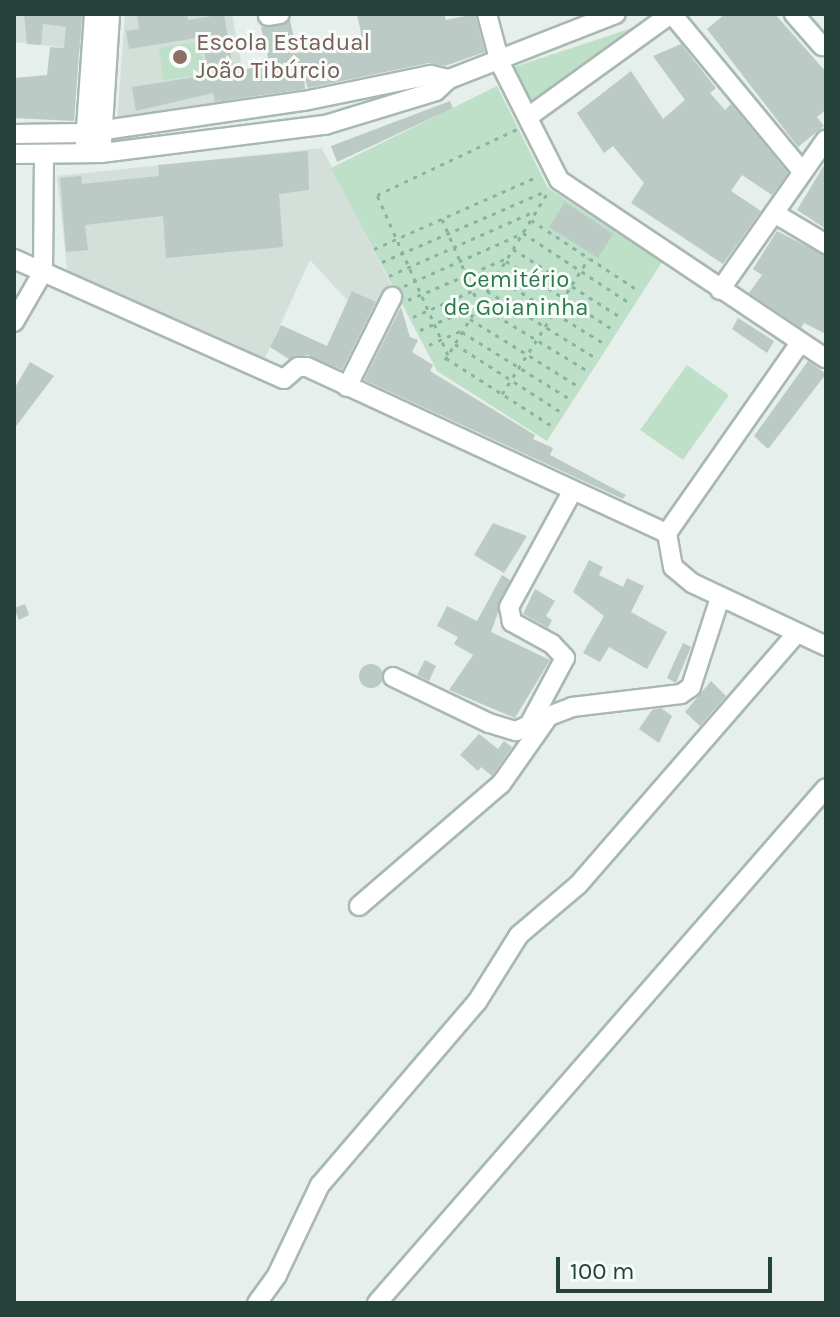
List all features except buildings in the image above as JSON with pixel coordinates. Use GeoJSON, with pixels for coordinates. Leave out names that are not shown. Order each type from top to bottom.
{"type":"FeatureCollection","features":[{"type":"Feature","properties":{"kind":"street"},"geometry":{"type":"LineString","coordinates":[[94,14],[94,153]]}},
{"type":"Feature","properties":{"kind":"street"},"geometry":{"type":"LineString","coordinates":[[93,132],[110,14]]}},
{"type":"Feature","properties":{"kind":"street"},"geometry":{"type":"LineString","coordinates":[[487,14],[500,63],[559,180],[825,358]]}},
{"type":"Feature","properties":{"kind":"street"},"geometry":{"type":"LineString","coordinates":[[14,154],[94,153],[325,125],[436,91],[449,79],[500,63],[616,14]]}},
{"type":"Feature","properties":{"kind":"street"},"geometry":{"type":"LineString","coordinates":[[528,117],[671,14],[802,171]]}},
{"type":"Feature","properties":{"kind":"street"},"geometry":{"type":"LineString","coordinates":[[794,14],[822,46]]}},
{"type":"Feature","properties":{"kind":"street"},"geometry":{"type":"LineString","coordinates":[[14,134],[93,132],[304,101],[431,75],[449,79]]}},
{"type":"Feature","properties":{"kind":"street"},"geometry":{"type":"LineString","coordinates":[[720,290],[826,139]]}},
{"type":"Feature","properties":{"kind":"street"},"geometry":{"type":"LineString","coordinates":[[14,322],[43,272],[44,156]]}},
{"type":"Feature","properties":{"kind":"street"},"geometry":{"type":"LineString","coordinates":[[774,213],[826,244]]}},
{"type":"Feature","properties":{"kind":"street"},"geometry":{"type":"LineString","coordinates":[[14,259],[281,378],[301,366],[316,371],[667,533]]}},
{"type":"Feature","properties":{"kind":"street"},"geometry":{"type":"LineString","coordinates":[[347,387],[398,296]]}},
{"type":"Feature","properties":{"kind":"street"},"geometry":{"type":"LineString","coordinates":[[800,343],[667,533],[673,567],[720,598],[826,646]]}},
{"type":"Feature","properties":{"kind":"street"},"geometry":{"type":"LineString","coordinates":[[393,677],[489,723],[516,731],[529,725],[565,658],[559,649],[512,622],[509,607],[573,490]]}},
{"type":"Feature","properties":{"kind":"street"},"geometry":{"type":"LineString","coordinates":[[359,906],[501,784],[549,716],[572,707],[681,694],[691,687],[720,598]]}},
{"type":"Feature","properties":{"kind":"street"},"geometry":{"type":"LineString","coordinates":[[257,1303],[277,1275],[320,1185],[477,1002],[519,935],[578,885],[796,634]]}},
{"type":"Feature","properties":{"kind":"street"},"geometry":{"type":"LineString","coordinates":[[377,1303],[826,788]]}},
{"type":"Feature","properties":{"kind":"path"},"geometry":{"type":"LineString","coordinates":[[528,117],[518,128],[378,194],[447,358],[552,426]]}},
{"type":"Feature","properties":{"kind":"path"},"geometry":{"type":"LineString","coordinates":[[374,249],[542,175]]}},
{"type":"Feature","properties":{"kind":"path"},"geometry":{"type":"LineString","coordinates":[[382,262],[545,191],[537,210],[447,358]]}},
{"type":"Feature","properties":{"kind":"path"},"geometry":{"type":"LineString","coordinates":[[389,276],[537,210]]}},
{"type":"Feature","properties":{"kind":"path"},"geometry":{"type":"LineString","coordinates":[[442,219],[479,305],[588,371]]}},
{"type":"Feature","properties":{"kind":"path"},"geometry":{"type":"LineString","coordinates":[[531,220],[639,291]]}},
{"type":"Feature","properties":{"kind":"path"},"geometry":{"type":"LineString","coordinates":[[398,296],[415,281],[523,233]]}},
{"type":"Feature","properties":{"kind":"path"},"geometry":{"type":"LineString","coordinates":[[523,233],[631,304]]}},
{"type":"Feature","properties":{"kind":"path"},"geometry":{"type":"LineString","coordinates":[[513,249],[622,318]]}},
{"type":"Feature","properties":{"kind":"path"},"geometry":{"type":"LineString","coordinates":[[502,394],[589,258]]}},
{"type":"Feature","properties":{"kind":"path"},"geometry":{"type":"LineString","coordinates":[[398,296],[421,294],[507,260]]}},
{"type":"Feature","properties":{"kind":"path"},"geometry":{"type":"LineString","coordinates":[[507,260],[614,330]]}},
{"type":"Feature","properties":{"kind":"path"},"geometry":{"type":"LineString","coordinates":[[496,277],[605,344]]}},
{"type":"Feature","properties":{"kind":"path"},"geometry":{"type":"LineString","coordinates":[[413,317],[473,290]]}},
{"type":"Feature","properties":{"kind":"path"},"geometry":{"type":"LineString","coordinates":[[487,291],[596,358]]}},
{"type":"Feature","properties":{"kind":"path"},"geometry":{"type":"LineString","coordinates":[[420,330],[479,305]]}},
{"type":"Feature","properties":{"kind":"path"},"geometry":{"type":"LineString","coordinates":[[470,319],[578,386]]}},
{"type":"Feature","properties":{"kind":"path"},"geometry":{"type":"LineString","coordinates":[[429,345],[463,330]]}},
{"type":"Feature","properties":{"kind":"path"},"geometry":{"type":"LineString","coordinates":[[463,330],[570,399]]}},
{"type":"Feature","properties":{"kind":"path"},"geometry":{"type":"LineString","coordinates":[[455,344],[561,412]]}},
{"type":"Feature","properties":{"kind":"shaded area"},"geometry":{"type":"Polygon","coordinates":[[[14,14],[91,14],[87,50],[14,42],[14,14]]]}},
{"type":"Feature","properties":{"kind":"shaded area","name":"Escola Estadual João Tibúrcio"},"geometry":{"type":"Polygon","coordinates":[[[125,14],[232,14],[248,99],[117,121],[125,14]]]}},
{"type":"Feature","properties":{"kind":"shaded area"},"geometry":{"type":"Polygon","coordinates":[[[322,148],[392,287],[383,306],[353,291],[348,301],[310,260],[261,367],[72,276],[67,269],[57,176],[322,148]]]}},
{"type":"Feature","properties":{"kind":"green space"},"geometry":{"type":"Polygon","coordinates":[[[632,28],[530,103],[514,67],[632,28]]]}},
{"type":"Feature","properties":{"kind":"green space"},"geometry":{"type":"Polygon","coordinates":[[[200,41],[205,74],[163,80],[159,48],[200,41]]]}},
{"type":"Feature","properties":{"kind":"green space","name":"Cemitério de Goianinha"},"geometry":{"type":"Polygon","coordinates":[[[497,86],[548,188],[662,262],[547,441],[437,371],[331,168],[497,86]]]}},
{"type":"Feature","properties":{"kind":"green space"},"geometry":{"type":"Polygon","coordinates":[[[687,365],[729,395],[683,460],[640,430],[687,365]]]}},
{"type":"Feature","properties":{"kind":"place","name":"Escola Estadual João Tibúrcio"},"geometry":{"type":"Point","coordinates":[180,57]}}]}
